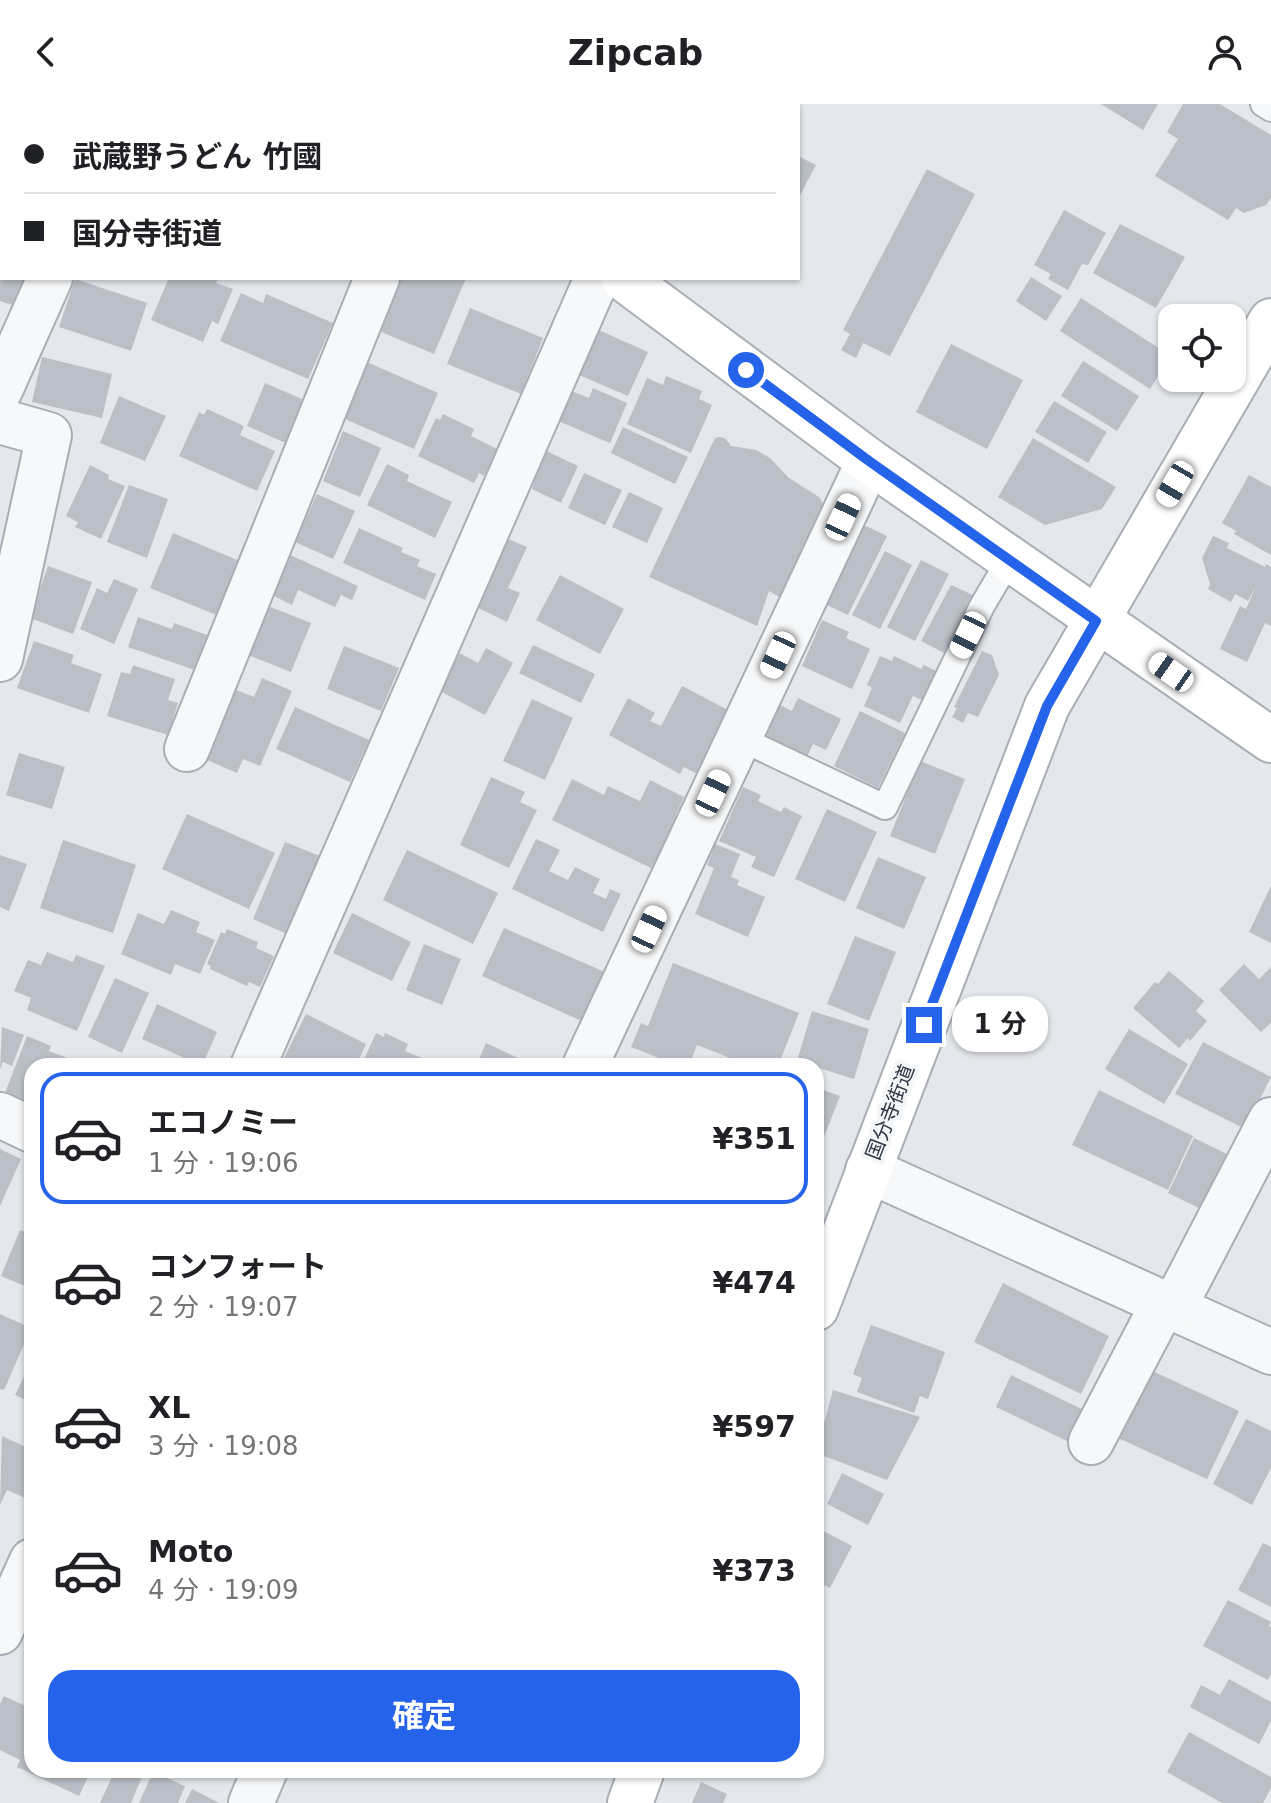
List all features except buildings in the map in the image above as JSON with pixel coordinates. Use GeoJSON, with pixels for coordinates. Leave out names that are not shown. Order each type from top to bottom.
{"type":"FeatureCollection","features":[{"type":"Feature","properties":{"kind":"main road"},"geometry":{"type":"LineString","coordinates":[[626,280],[869,461],[1271,740]]}},
{"type":"Feature","properties":{"kind":"main road","name":"国分寺街道"},"geometry":{"type":"LineString","coordinates":[[824,1287],[1047,706],[1271,321]]}},
{"type":"Feature","properties":{"kind":"main road"},"geometry":{"type":"LineString","coordinates":[[630,1803],[639,1778]]}},
{"type":"Feature","properties":{"kind":"street"},"geometry":{"type":"LineString","coordinates":[[0,390],[49,280]]}},
{"type":"Feature","properties":{"kind":"street"},"geometry":{"type":"LineString","coordinates":[[187,749],[376,280]]}},
{"type":"Feature","properties":{"kind":"street"},"geometry":{"type":"LineString","coordinates":[[256,1058],[596,280]]}},
{"type":"Feature","properties":{"kind":"street"},"geometry":{"type":"LineString","coordinates":[[0,421],[49,435],[2,638]]}},
{"type":"Feature","properties":{"kind":"street"},"geometry":{"type":"LineString","coordinates":[[589,1058],[869,461]]}},
{"type":"Feature","properties":{"kind":"street"},"geometry":{"type":"LineString","coordinates":[[0,1115],[24,1126]]}},
{"type":"Feature","properties":{"kind":"street"},"geometry":{"type":"LineString","coordinates":[[1091,1442],[1157,1316],[1174,1307],[1271,1120]]}},
{"type":"Feature","properties":{"kind":"street"},"geometry":{"type":"LineString","coordinates":[[868,1170],[1271,1352]]}},
{"type":"Feature","properties":{"kind":"street"},"geometry":{"type":"LineString","coordinates":[[0,1632],[24,1579]]}},
{"type":"Feature","properties":{"kind":"street"},"geometry":{"type":"LineString","coordinates":[[251,1803],[262,1778]]}},
{"type":"Feature","properties":{"kind":"lane"},"geometry":{"type":"LineString","coordinates":[[1263,104],[1271,109]]}},
{"type":"Feature","properties":{"kind":"lane"},"geometry":{"type":"LineString","coordinates":[[739,738],[885,807],[982,606],[1009,560]]}},
{"type":"Feature","properties":{"kind":"route"},"geometry":{"type":"LineString","coordinates":[[746,370],[1096,621],[1047,706],[924,1025]]}}]}
